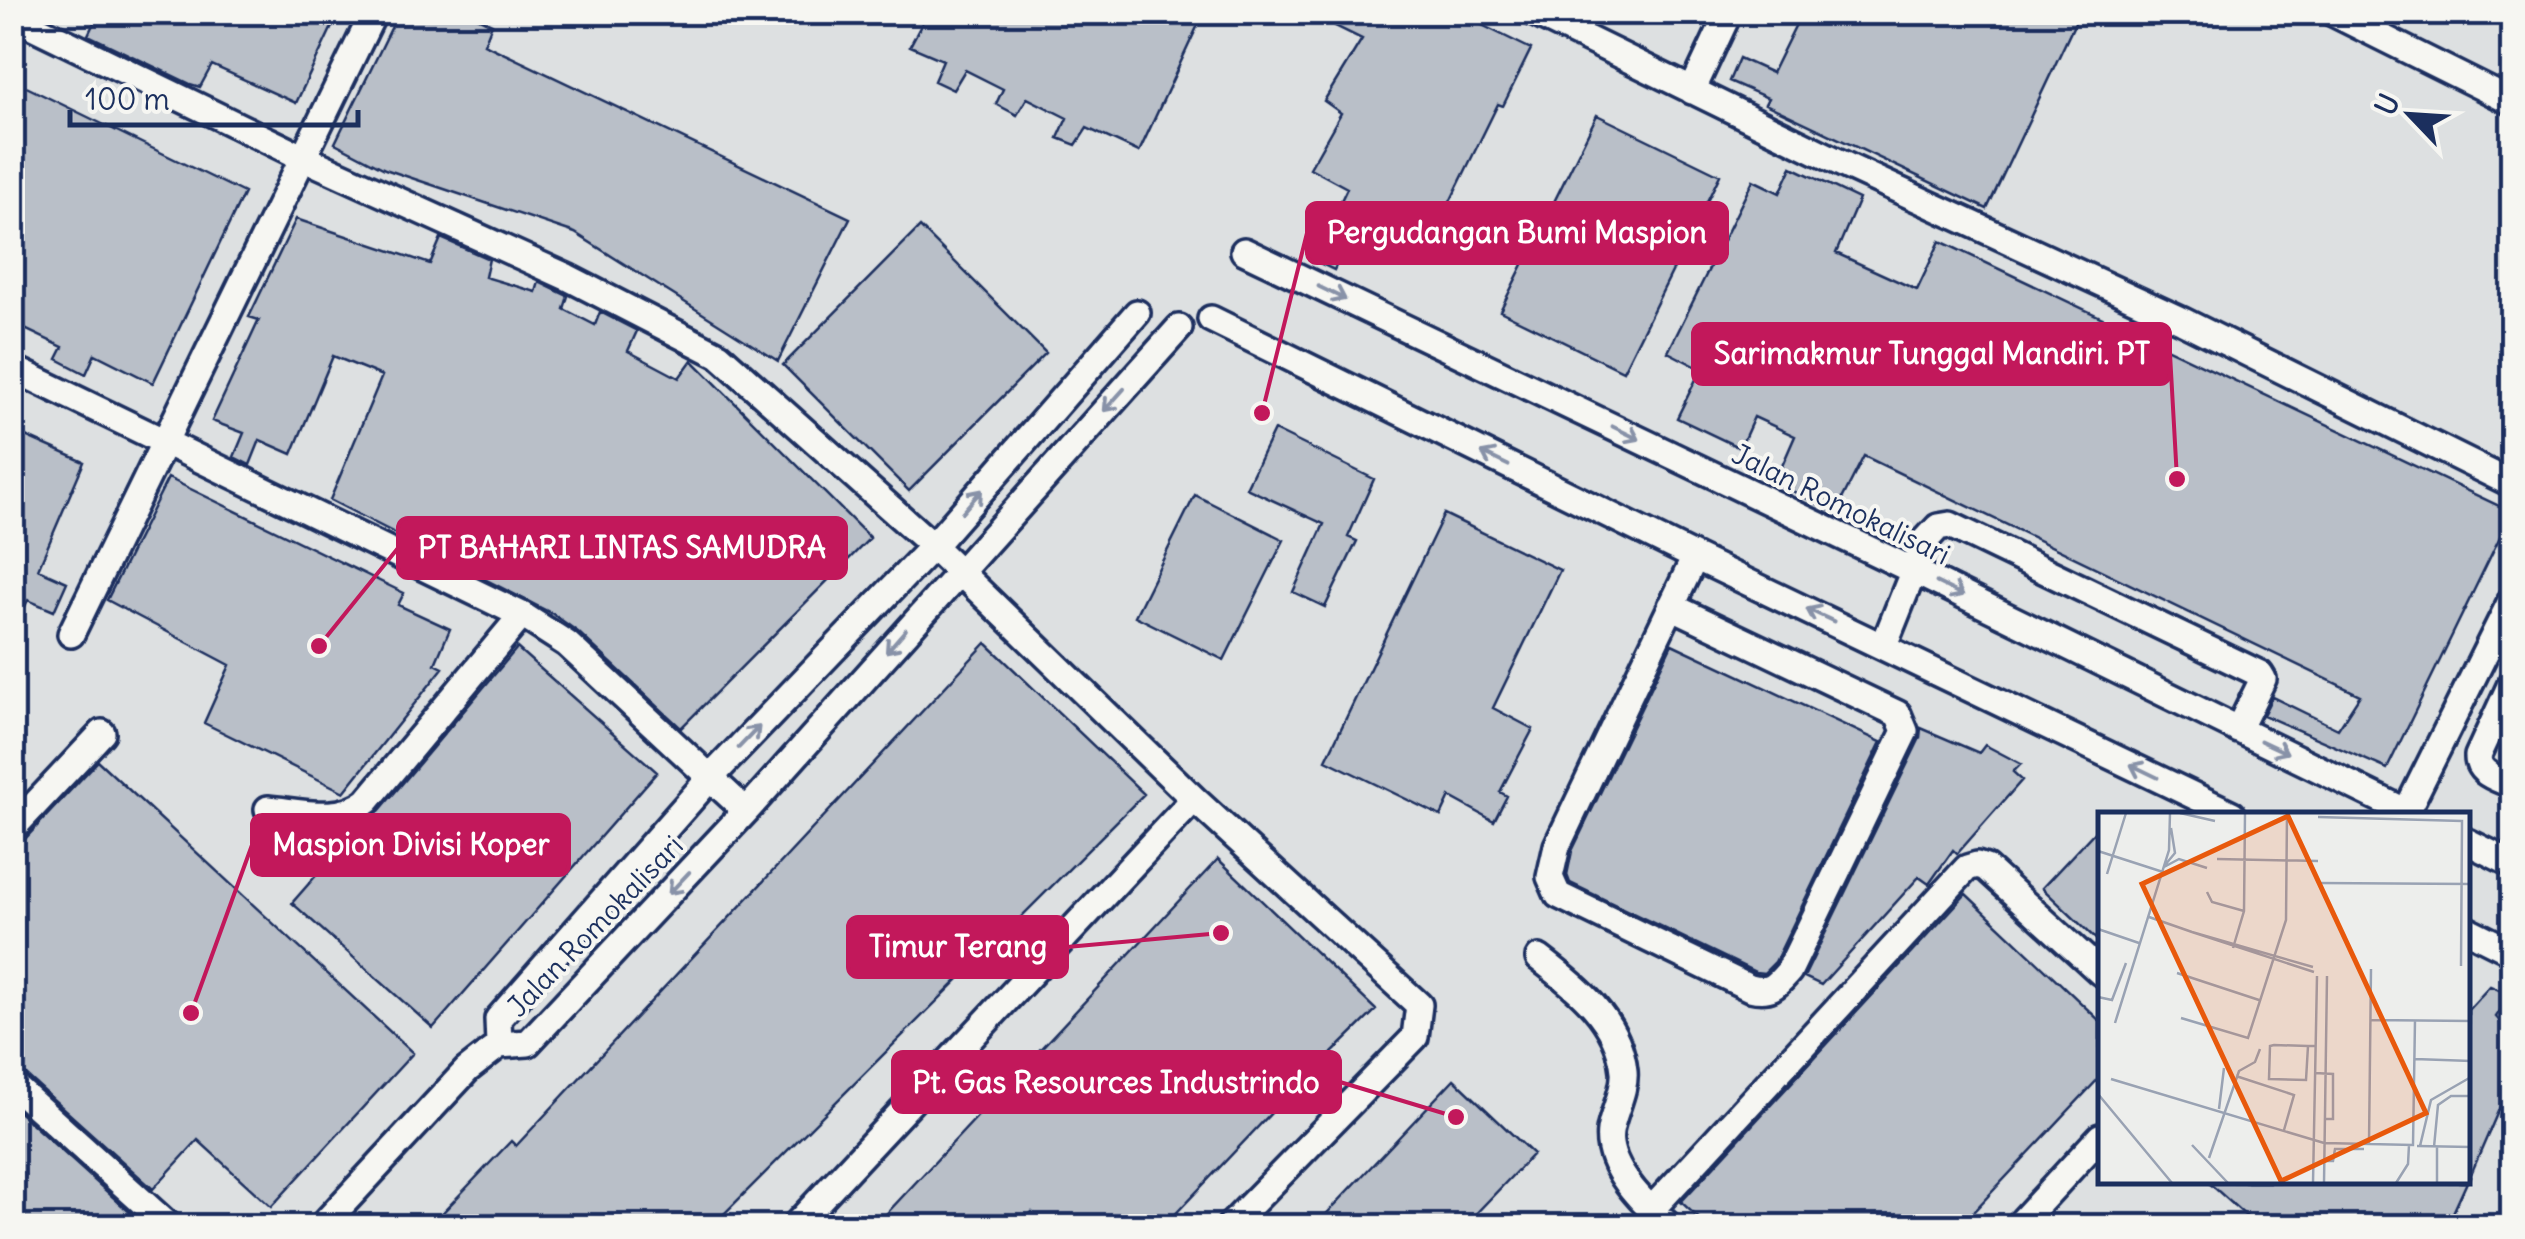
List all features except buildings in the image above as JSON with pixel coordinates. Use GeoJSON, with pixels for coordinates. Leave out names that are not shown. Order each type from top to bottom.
{"type":"FeatureCollection","features":[{"type":"Feature","properties":{"kind":"lane"},"geometry":{"type":"LineString","coordinates":[[70,634],[374,12]]}},
{"type":"Feature","properties":{"kind":"lane"},"geometry":{"type":"LineString","coordinates":[[1532,12],[1850,168],[2183,321],[2512,484]]}},
{"type":"Feature","properties":{"kind":"lane"},"geometry":{"type":"LineString","coordinates":[[1692,90],[1729,12]]}},
{"type":"Feature","properties":{"kind":"lane"},"geometry":{"type":"LineString","coordinates":[[2331,12],[2512,102]]}},
{"type":"Feature","properties":{"kind":"lane"},"geometry":{"type":"LineString","coordinates":[[12,16],[302,157],[567,277],[719,355],[933,546],[1194,799],[1419,1005],[1416,1037],[1230,1226]]}},
{"type":"Feature","properties":{"kind":"lane","name":"Jalan Romokalisari"},"geometry":{"type":"LineString","coordinates":[[1244,252],[1912,570],[2405,812]]}},
{"type":"Feature","properties":{"kind":"lane","name":"Jalan Romokalisari"},"geometry":{"type":"LineString","coordinates":[[1137,312],[933,546],[710,777],[498,1020],[500,1045],[528,1042],[746,811],[1179,328]]}},
{"type":"Feature","properties":{"kind":"lane"},"geometry":{"type":"LineString","coordinates":[[1211,319],[1695,557],[2228,812]]}},
{"type":"Feature","properties":{"kind":"lane"},"geometry":{"type":"LineString","coordinates":[[12,368],[522,615],[567,644],[746,811]]}},
{"type":"Feature","properties":{"kind":"lane"},"geometry":{"type":"LineString","coordinates":[[1884,646],[1926,540],[1938,527],[1950,524],[2260,674],[2263,679],[2238,730]]}},
{"type":"Feature","properties":{"kind":"lane"},"geometry":{"type":"LineString","coordinates":[[1671,606],[1898,714],[1905,732],[1789,971],[1772,990],[1750,988],[1558,895],[1550,876],[1557,846],[1671,606],[1695,557]]}},
{"type":"Feature","properties":{"kind":"lane"},"geometry":{"type":"LineString","coordinates":[[2407,812],[2512,598]]}},
{"type":"Feature","properties":{"kind":"lane"},"geometry":{"type":"LineString","coordinates":[[268,808],[338,815],[352,812],[367,800],[522,615]]}},
{"type":"Feature","properties":{"kind":"lane"},"geometry":{"type":"LineString","coordinates":[[2512,682],[2478,756],[2478,765],[2512,784]]}},
{"type":"Feature","properties":{"kind":"lane"},"geometry":{"type":"LineString","coordinates":[[12,829],[102,733]]}},
{"type":"Feature","properties":{"kind":"lane"},"geometry":{"type":"LineString","coordinates":[[795,1226],[1194,799]]}},
{"type":"Feature","properties":{"kind":"lane"},"geometry":{"type":"LineString","coordinates":[[2470,843],[2512,864]]}},
{"type":"Feature","properties":{"kind":"lane"},"geometry":{"type":"LineString","coordinates":[[1539,958],[1570,982],[1613,1028],[1625,1074],[1609,1135],[1620,1175],[1660,1218],[1968,868],[1986,868],[2098,970]]}},
{"type":"Feature","properties":{"kind":"lane"},"geometry":{"type":"LineString","coordinates":[[2470,931],[2512,952]]}},
{"type":"Feature","properties":{"kind":"lane"},"geometry":{"type":"LineString","coordinates":[[322,1226],[468,1070],[500,1045]]}},
{"type":"Feature","properties":{"kind":"lane"},"geometry":{"type":"LineString","coordinates":[[12,1084],[169,1226]]}},
{"type":"Feature","properties":{"kind":"lane"},"geometry":{"type":"LineString","coordinates":[[2018,1226],[2098,1139]]}},
{"type":"Feature","properties":{"kind":"shaded area"},"geometry":{"type":"Polygon","coordinates":[[[12,13],[2512,13],[2512,1226],[13,1226],[12,13]]]}},
{"type":"Feature","properties":{"kind":"place","name":"Pergudangan Bumi Maspion"},"geometry":{"type":"Point","coordinates":[1262,413]}},
{"type":"Feature","properties":{"kind":"place","name":"Sarimakmur Tunggal Mandiri. PT"},"geometry":{"type":"Point","coordinates":[2177,479]}},
{"type":"Feature","properties":{"kind":"place","name":"PT BAHARI LINTAS SAMUDRA"},"geometry":{"type":"Point","coordinates":[319,646]}},
{"type":"Feature","properties":{"kind":"place","name":"Timur Terang"},"geometry":{"type":"Point","coordinates":[1221,933]}},
{"type":"Feature","properties":{"kind":"place","name":"Maspion Divisi Koper"},"geometry":{"type":"Point","coordinates":[191,1013]}},
{"type":"Feature","properties":{"kind":"place","name":"Pt. Gas Resources Industrindo"},"geometry":{"type":"Point","coordinates":[1456,1117]}}]}
